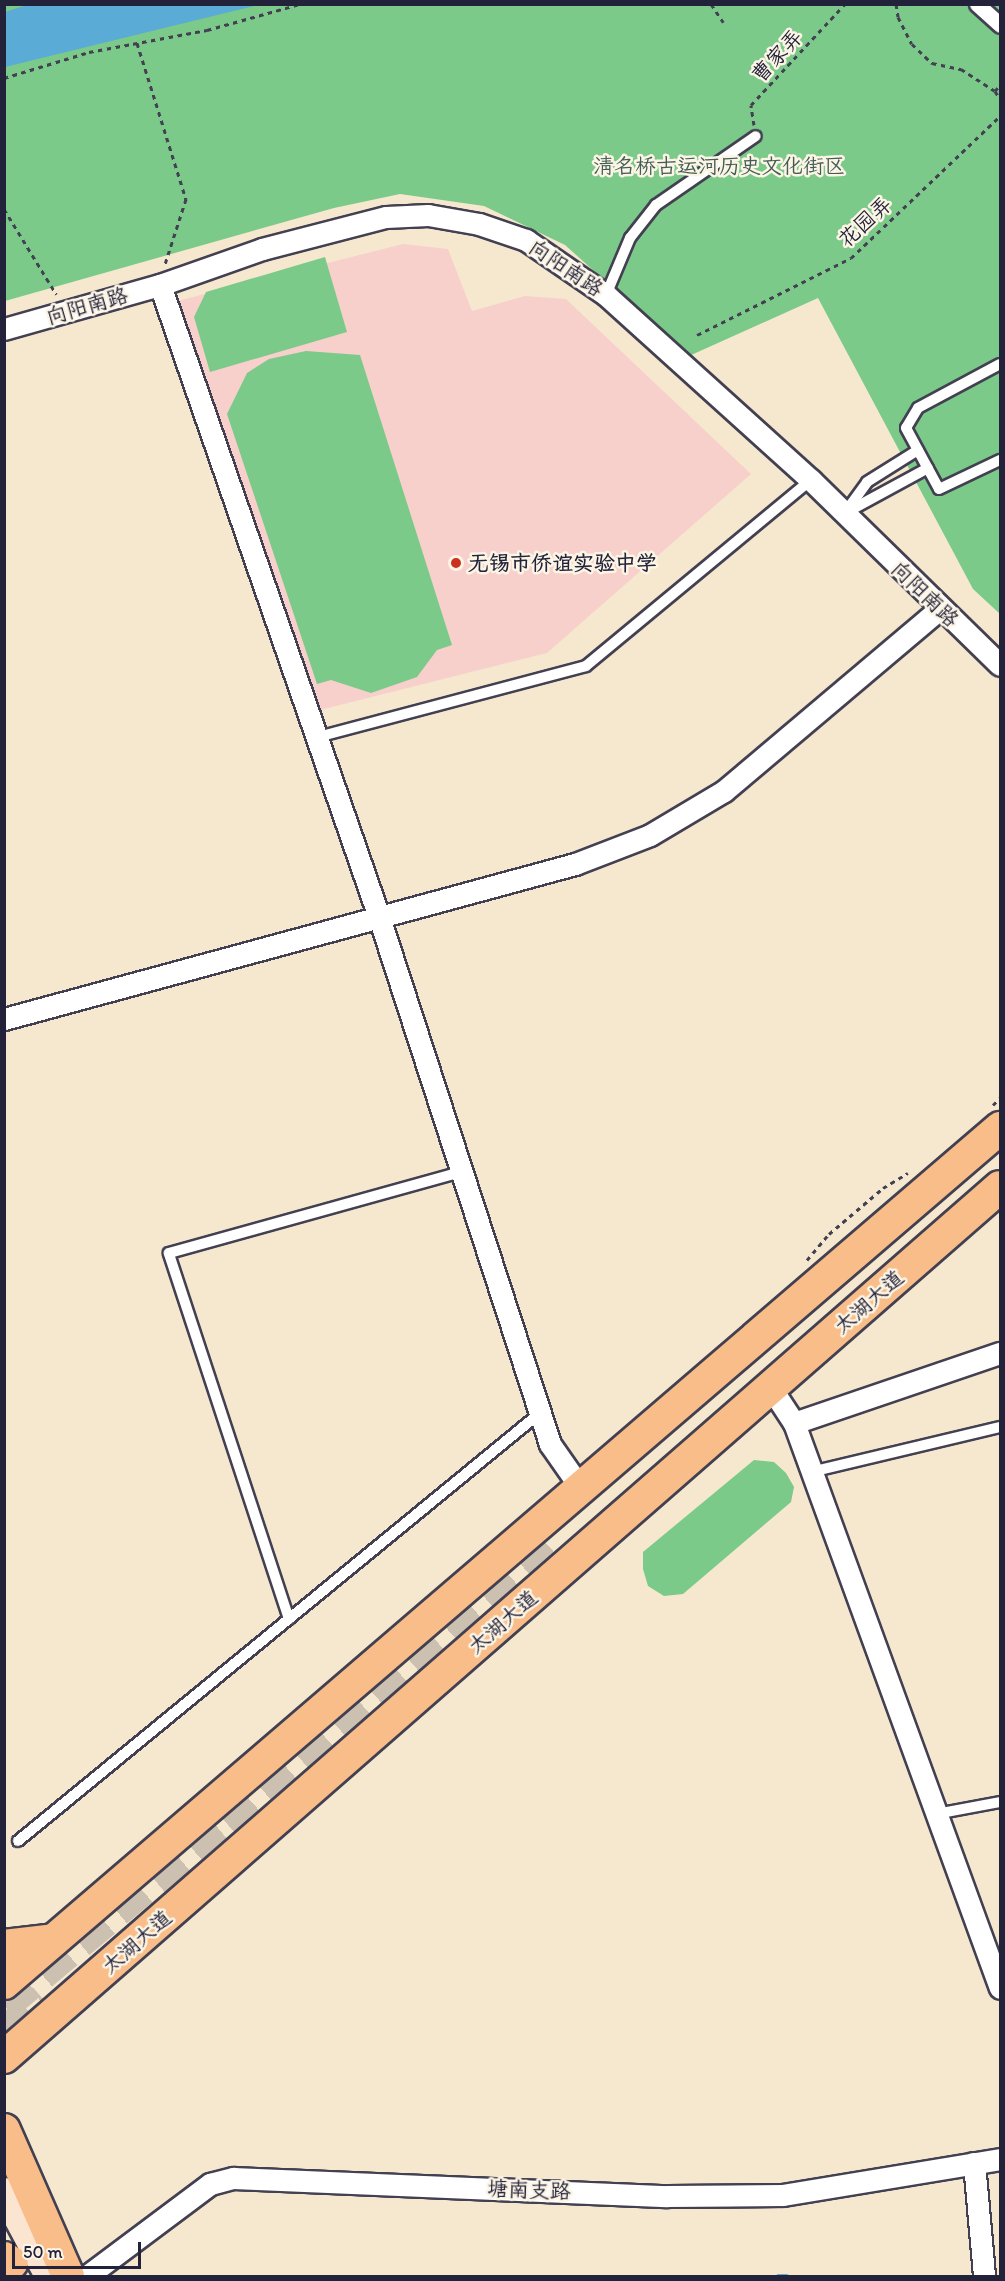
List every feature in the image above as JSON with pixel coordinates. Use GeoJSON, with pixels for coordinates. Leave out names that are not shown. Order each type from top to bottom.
{"type":"FeatureCollection","features":[{"type":"Feature","properties":{"kind":"main road"},"geometry":{"type":"LineString","coordinates":[[4,1983],[1000,1128]]}},
{"type":"Feature","properties":{"kind":"main road","name":"太湖大道"},"geometry":{"type":"LineString","coordinates":[[5,2058],[1000,1187]]}},
{"type":"Feature","properties":{"kind":"main road"},"geometry":{"type":"LineString","coordinates":[[4,1946],[55,1940]]}},
{"type":"Feature","properties":{"kind":"main road"},"geometry":{"type":"LineString","coordinates":[[4,2130],[68,2277]]}},
{"type":"Feature","properties":{"kind":"main road"},"geometry":{"type":"LineString","coordinates":[[4,2192],[49,2277]]}},
{"type":"Feature","properties":{"kind":"street"},"geometry":{"type":"LineString","coordinates":[[976,4],[1000,25]]}},
{"type":"Feature","properties":{"kind":"street","name":"向阳南路"},"geometry":{"type":"LineString","coordinates":[[4,329],[160,285],[262,249],[386,217],[428,215],[479,224],[526,240],[606,295],[811,480],[939,609],[1000,665]]}},
{"type":"Feature","properties":{"kind":"street"},"geometry":{"type":"LineString","coordinates":[[160,285],[314,738],[379,917],[550,1444],[580,1487]]}},
{"type":"Feature","properties":{"kind":"street"},"geometry":{"type":"LineString","coordinates":[[4,1019],[575,864],[650,835],[724,791],[939,609]]}},
{"type":"Feature","properties":{"kind":"street"},"geometry":{"type":"LineString","coordinates":[[794,1423],[1000,1353]]}},
{"type":"Feature","properties":{"kind":"street"},"geometry":{"type":"LineString","coordinates":[[771,1388],[794,1423],[1000,1988]]}},
{"type":"Feature","properties":{"kind":"street","name":"塘南支路"},"geometry":{"type":"LineString","coordinates":[[87,2277],[210,2184],[233,2178],[667,2196],[783,2195],[1000,2159]]}},
{"type":"Feature","properties":{"kind":"street"},"geometry":{"type":"LineString","coordinates":[[974,2163],[983,2269]]}},
{"type":"Feature","properties":{"kind":"lane"},"geometry":{"type":"LineString","coordinates":[[606,295],[630,238],[656,205],[756,136]]}},
{"type":"Feature","properties":{"kind":"lane"},"geometry":{"type":"LineString","coordinates":[[1000,364],[918,408],[906,428],[939,489],[1000,460]]}},
{"type":"Feature","properties":{"kind":"lane"},"geometry":{"type":"LineString","coordinates":[[844,514],[867,482],[918,450]]}},
{"type":"Feature","properties":{"kind":"lane"},"geometry":{"type":"LineString","coordinates":[[844,514],[928,468]]}},
{"type":"Feature","properties":{"kind":"lane"},"geometry":{"type":"LineString","coordinates":[[314,738],[586,666],[811,480]]}},
{"type":"Feature","properties":{"kind":"lane"},"geometry":{"type":"LineString","coordinates":[[289,1619],[169,1254],[461,1172]]}},
{"type":"Feature","properties":{"kind":"lane"},"geometry":{"type":"LineString","coordinates":[[18,1841],[540,1413]]}},
{"type":"Feature","properties":{"kind":"lane"},"geometry":{"type":"LineString","coordinates":[[812,1472],[1000,1427]]}},
{"type":"Feature","properties":{"kind":"lane"},"geometry":{"type":"LineString","coordinates":[[935,1814],[1000,1802]]}},
{"type":"Feature","properties":{"kind":"path"},"geometry":{"type":"LineString","coordinates":[[4,78],[89,52],[207,30],[300,4]]}},
{"type":"Feature","properties":{"kind":"path"},"geometry":{"type":"LineString","coordinates":[[711,4],[723,22]]}},
{"type":"Feature","properties":{"kind":"path","name":"曹家弄"},"geometry":{"type":"LineString","coordinates":[[756,136],[751,105],[845,4]]}},
{"type":"Feature","properties":{"kind":"path"},"geometry":{"type":"LineString","coordinates":[[896,4],[898,17],[912,44],[932,63],[961,69],[994,91],[1000,99]]}},
{"type":"Feature","properties":{"kind":"path"},"geometry":{"type":"LineString","coordinates":[[137,43],[186,199],[160,285]]}},
{"type":"Feature","properties":{"kind":"path"},"geometry":{"type":"LineString","coordinates":[[994,91],[1000,85]]}},
{"type":"Feature","properties":{"kind":"path","name":"花园弄"},"geometry":{"type":"LineString","coordinates":[[697,335],[851,258],[1000,116]]}},
{"type":"Feature","properties":{"kind":"path"},"geometry":{"type":"LineString","coordinates":[[4,209],[67,311]]}},
{"type":"Feature","properties":{"kind":"shaded area","name":"无锡市侨谊实验中学"},"geometry":{"type":"Polygon","coordinates":[[[403,244],[448,249],[472,311],[525,296],[566,299],[751,474],[547,653],[312,712],[177,301],[403,244]]]}},
{"type":"Feature","properties":{"kind":"green space","name":"清名桥古运河历史文化街区"},"geometry":{"type":"Polygon","coordinates":[[[5,5],[1000,5],[1000,614],[973,589],[818,298],[689,356],[565,245],[484,206],[400,194],[334,208],[5,301],[5,5]]]}},
{"type":"Feature","properties":{"kind":"green space"},"geometry":{"type":"Polygon","coordinates":[[[325,257],[347,332],[210,372],[194,317],[206,292],[325,257]]]}},
{"type":"Feature","properties":{"kind":"green space"},"geometry":{"type":"Polygon","coordinates":[[[306,351],[360,355],[452,645],[437,650],[417,677],[371,693],[331,680],[317,684],[227,414],[247,373],[269,359],[306,351]]]}},
{"type":"Feature","properties":{"kind":"green space"},"geometry":{"type":"Polygon","coordinates":[[[754,1460],[774,1462],[786,1473],[794,1487],[791,1502],[683,1594],[664,1596],[648,1586],[643,1569],[643,1552],[754,1460]]]}},
{"type":"Feature","properties":{"kind":"water"},"geometry":{"type":"Polygon","coordinates":[[[27,5],[258,5],[5,67],[5,12],[27,5]]]}},
{"type":"Feature","properties":{"kind":"waterway"},"geometry":{"type":"LineString","coordinates":[[778,2276],[786,2276]]}},
{"type":"Feature","properties":{"kind":"tunnel"},"geometry":{"type":"LineString","coordinates":[[4,2005],[224,1820],[550,1534]]}},
{"type":"Feature","properties":{"kind":"tunnel"},"geometry":{"type":"LineString","coordinates":[[4,2033],[44,1999]]}},
{"type":"Feature","properties":{"kind":"place","name":"无锡市侨谊实验中学"},"geometry":{"type":"Point","coordinates":[456,563]}}]}
